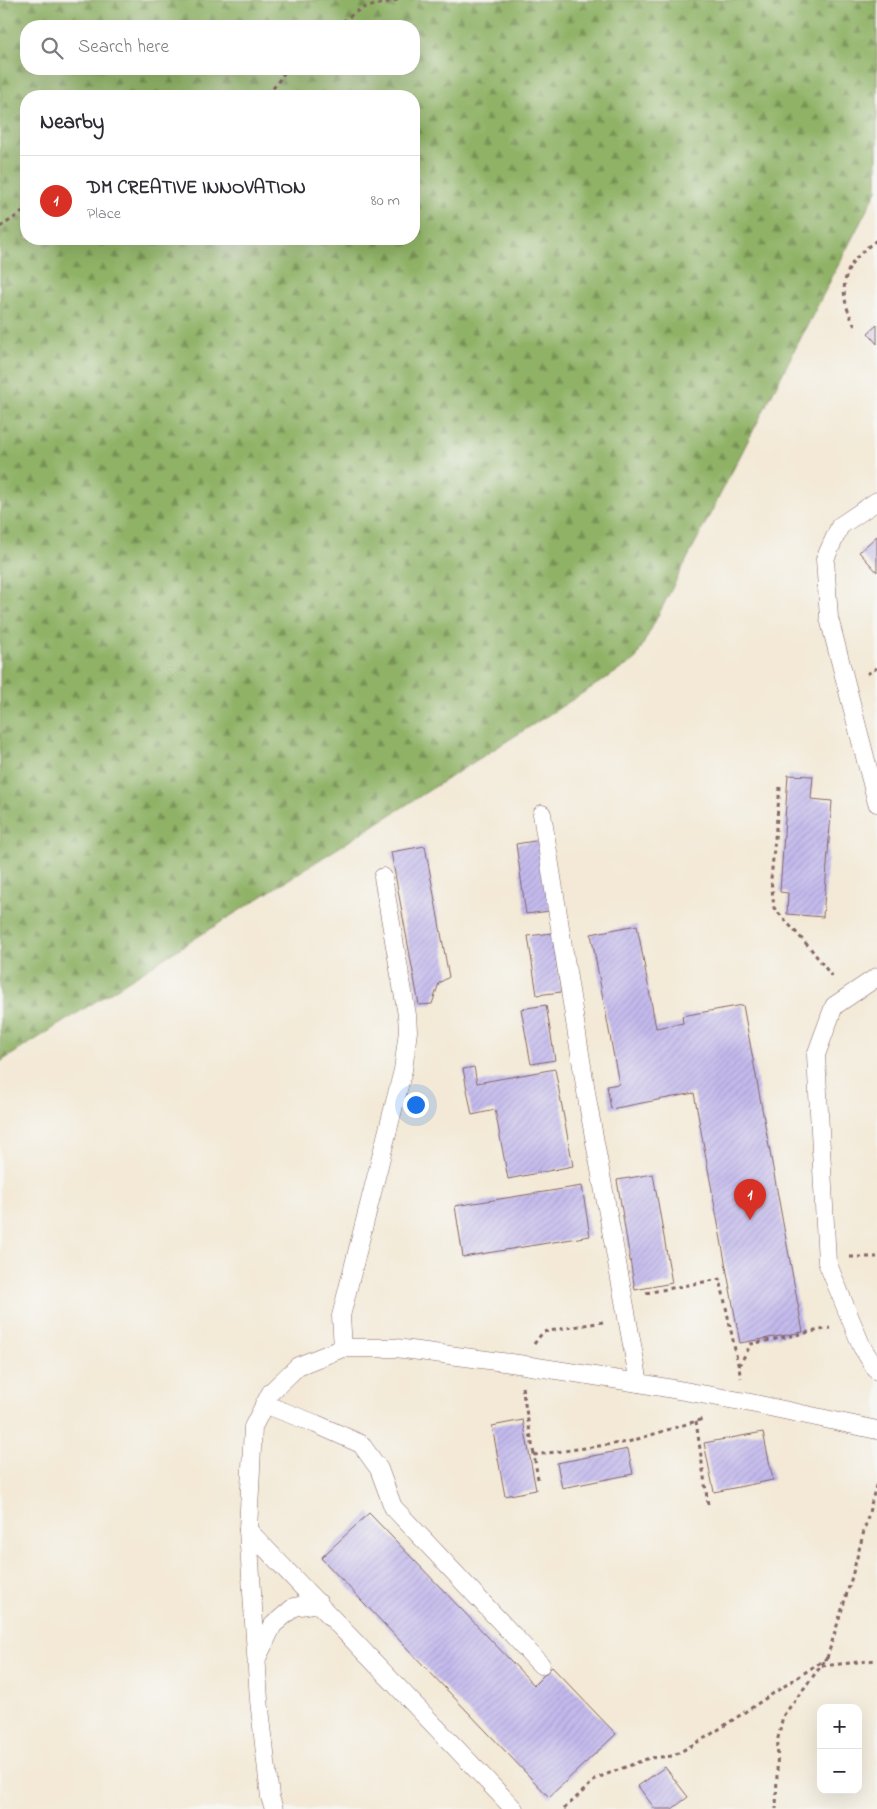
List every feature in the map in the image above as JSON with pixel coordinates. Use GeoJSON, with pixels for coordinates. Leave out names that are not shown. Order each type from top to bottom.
{"type":"FeatureCollection","features":[{"type":"Feature","properties":{"kind":"lane"},"geometry":{"type":"LineString","coordinates":[[877,501],[840,526],[825,559],[829,618],[877,803]]}},
{"type":"Feature","properties":{"kind":"lane"},"geometry":{"type":"LineString","coordinates":[[542,814],[588,1104],[639,1383]]}},
{"type":"Feature","properties":{"kind":"lane"},"geometry":{"type":"LineString","coordinates":[[343,1348],[341,1316],[403,1070],[408,1031],[407,1015],[383,876]]}},
{"type":"Feature","properties":{"kind":"lane"},"geometry":{"type":"LineString","coordinates":[[877,977],[834,1006],[816,1055],[827,1262],[862,1347],[877,1371]]}},
{"type":"Feature","properties":{"kind":"lane"},"geometry":{"type":"LineString","coordinates":[[274,1809],[270,1797],[259,1700],[248,1530],[253,1427],[271,1392],[298,1366],[343,1348],[396,1348],[518,1364],[639,1383],[746,1402],[877,1430]]}},
{"type":"Feature","properties":{"kind":"lane"},"geometry":{"type":"LineString","coordinates":[[264,1404],[361,1444],[379,1469],[393,1507],[541,1666]]}},
{"type":"Feature","properties":{"kind":"lane"},"geometry":{"type":"LineString","coordinates":[[248,1530],[514,1809]]}},
{"type":"Feature","properties":{"kind":"lane"},"geometry":{"type":"LineString","coordinates":[[256,1658],[273,1625],[294,1607],[318,1603]]}},
{"type":"Feature","properties":{"kind":"path"},"geometry":{"type":"LineString","coordinates":[[345,20],[362,8],[398,0]]}},
{"type":"Feature","properties":{"kind":"path"},"geometry":{"type":"LineString","coordinates":[[272,90],[283,75]]}},
{"type":"Feature","properties":{"kind":"path"},"geometry":{"type":"LineString","coordinates":[[0,227],[20,214]]}},
{"type":"Feature","properties":{"kind":"path"},"geometry":{"type":"LineString","coordinates":[[855,326],[844,302],[846,277],[850,265],[877,240]]}},
{"type":"Feature","properties":{"kind":"path"},"geometry":{"type":"LineString","coordinates":[[780,787],[771,879],[774,908],[811,949],[847,997]]}},
{"type":"Feature","properties":{"kind":"path"},"geometry":{"type":"LineString","coordinates":[[534,1455],[518,1364],[543,1332],[627,1318]]}},
{"type":"Feature","properties":{"kind":"path"},"geometry":{"type":"LineString","coordinates":[[738,1367],[751,1344],[852,1323]]}},
{"type":"Feature","properties":{"kind":"path"},"geometry":{"type":"LineString","coordinates":[[696,1421],[708,1505]]}},
{"type":"Feature","properties":{"kind":"path"},"geometry":{"type":"LineString","coordinates":[[776,1809],[778,1738],[783,1716],[827,1658],[851,1580],[877,1482]]}},
{"type":"Feature","properties":{"kind":"path"},"geometry":{"type":"LineString","coordinates":[[564,1809],[597,1778],[650,1758],[673,1756],[827,1658]]}},
{"type":"Feature","properties":{"kind":"path"},"geometry":{"type":"LineString","coordinates":[[821,1666],[877,1660]]}},
{"type":"Feature","properties":{"kind":"green space"},"geometry":{"type":"Polygon","coordinates":[[[0,0],[877,0],[877,190],[635,660],[0,1062],[0,0]]]}},
{"type":"Feature","properties":{"kind":"building"},"geometry":{"type":"Polygon","coordinates":[[[877,325],[877,344],[868,333],[877,325]]]}},
{"type":"Feature","properties":{"kind":"building"},"geometry":{"type":"Polygon","coordinates":[[[877,536],[877,572],[859,552],[877,536]]]}},
{"type":"Feature","properties":{"kind":"building"},"geometry":{"type":"Polygon","coordinates":[[[788,775],[813,776],[811,799],[832,801],[823,917],[787,914],[788,893],[780,892],[788,775]]]}},
{"type":"Feature","properties":{"kind":"building"},"geometry":{"type":"Polygon","coordinates":[[[541,840],[550,911],[526,914],[516,844],[541,840]]]}},
{"type":"Feature","properties":{"kind":"building"},"geometry":{"type":"Polygon","coordinates":[[[425,846],[449,977],[439,983],[432,1004],[419,1005],[391,852],[425,846]]]}},
{"type":"Feature","properties":{"kind":"building"},"geometry":{"type":"Polygon","coordinates":[[[637,925],[656,1028],[683,1023],[682,1016],[743,1005],[803,1332],[740,1343],[694,1093],[611,1109],[607,1086],[619,1084],[591,934],[637,925]]]}},
{"type":"Feature","properties":{"kind":"building"},"geometry":{"type":"Polygon","coordinates":[[[552,933],[561,992],[537,995],[528,936],[552,933]]]}},
{"type":"Feature","properties":{"kind":"building"},"geometry":{"type":"Polygon","coordinates":[[[546,1005],[555,1060],[531,1064],[521,1009],[546,1005]]]}},
{"type":"Feature","properties":{"kind":"building"},"geometry":{"type":"Polygon","coordinates":[[[474,1067],[477,1083],[555,1069],[573,1166],[508,1179],[495,1110],[472,1115],[463,1069],[474,1067]]]}},
{"type":"Feature","properties":{"kind":"building"},"geometry":{"type":"Polygon","coordinates":[[[653,1174],[672,1283],[635,1290],[617,1180],[653,1174]]]}},
{"type":"Feature","properties":{"kind":"building"},"geometry":{"type":"Polygon","coordinates":[[[582,1186],[590,1236],[463,1257],[455,1206],[582,1186]]]}},
{"type":"Feature","properties":{"kind":"building"},"geometry":{"type":"Polygon","coordinates":[[[523,1420],[536,1490],[505,1496],[492,1426],[523,1420]]]}},
{"type":"Feature","properties":{"kind":"building"},"geometry":{"type":"Polygon","coordinates":[[[763,1432],[773,1480],[714,1492],[704,1443],[763,1432]]]}},
{"type":"Feature","properties":{"kind":"building"},"geometry":{"type":"Polygon","coordinates":[[[628,1449],[633,1474],[562,1488],[557,1463],[628,1449]]]}},
{"type":"Feature","properties":{"kind":"building"},"geometry":{"type":"Polygon","coordinates":[[[369,1513],[534,1685],[552,1667],[616,1734],[549,1797],[321,1558],[369,1513]]]}},
{"type":"Feature","properties":{"kind":"building"},"geometry":{"type":"Polygon","coordinates":[[[665,1767],[688,1797],[672,1809],[655,1809],[638,1786],[665,1767]]]}},
{"type":"Feature","properties":{"kind":"place","name":"DM CREATIVE INNOVATION"},"geometry":{"type":"Point","coordinates":[750,1220]}}]}
